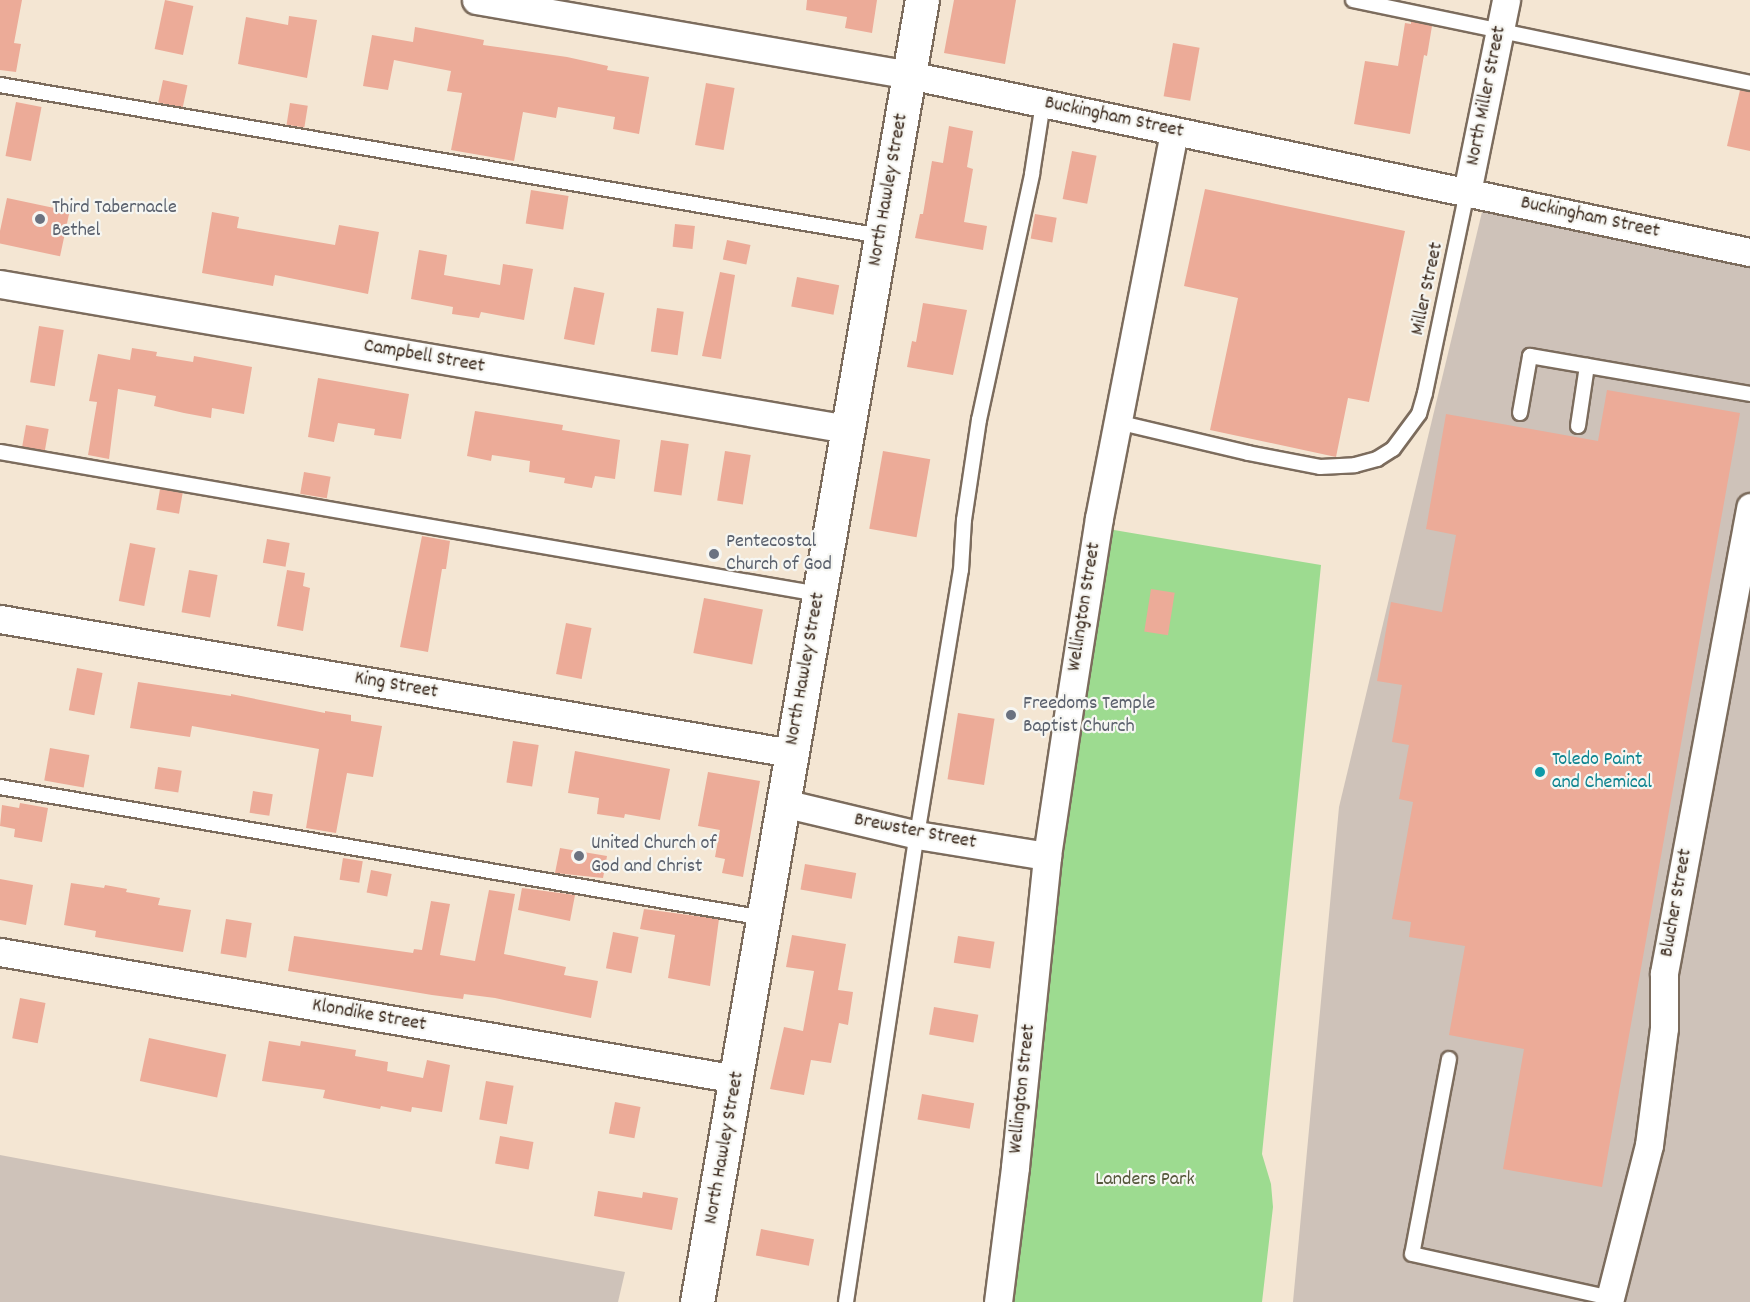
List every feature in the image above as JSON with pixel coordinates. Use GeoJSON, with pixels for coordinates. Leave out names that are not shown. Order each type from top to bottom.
{"type":"FeatureCollection","features":[{"type":"Feature","properties":{"kind":"street","name":"Buckingham Street"},"geometry":{"type":"LineString","coordinates":[[476,0],[909,75],[1750,252]]}},
{"type":"Feature","properties":{"kind":"street","name":"North Hawley Street"},"geometry":{"type":"LineString","coordinates":[[697,1302],[922,0]]}},
{"type":"Feature","properties":{"kind":"street","name":"North Miller Street"},"geometry":{"type":"LineString","coordinates":[[1467,192],[1506,0]]}},
{"type":"Feature","properties":{"kind":"street","name":"Wellington Street"},"geometry":{"type":"LineString","coordinates":[[998,1302],[1015,1167],[1047,856],[1095,541],[1174,131]]}},
{"type":"Feature","properties":{"kind":"street","name":"Campbell Street"},"geometry":{"type":"LineString","coordinates":[[0,284],[847,429]]}},
{"type":"Feature","properties":{"kind":"street","name":"Blucher Street"},"geometry":{"type":"LineString","coordinates":[[1610,1298],[1649,1145],[1664,1028],[1664,972],[1750,507]]}},
{"type":"Feature","properties":{"kind":"street","name":"King Street"},"geometry":{"type":"LineString","coordinates":[[0,619],[791,753]]}},
{"type":"Feature","properties":{"kind":"street","name":"Brewster Street"},"geometry":{"type":"LineString","coordinates":[[783,803],[917,835],[1047,856]]}},
{"type":"Feature","properties":{"kind":"street","name":"Klondike Street"},"geometry":{"type":"LineString","coordinates":[[0,952],[737,1079]]}},
{"type":"Feature","properties":{"kind":"lane"},"geometry":{"type":"LineString","coordinates":[[1353,0],[1750,83]]}},
{"type":"Feature","properties":{"kind":"lane"},"geometry":{"type":"LineString","coordinates":[[0,85],[881,236]]}},
{"type":"Feature","properties":{"kind":"lane"},"geometry":{"type":"LineString","coordinates":[[846,1302],[917,835],[962,570],[964,519],[980,420],[1030,186],[1043,104]]}},
{"type":"Feature","properties":{"kind":"lane","name":"Miller Street"},"geometry":{"type":"LineString","coordinates":[[1117,422],[1248,453],[1320,467],[1340,467],[1377,459],[1393,449],[1419,414],[1467,192]]}},
{"type":"Feature","properties":{"kind":"lane"},"geometry":{"type":"LineString","coordinates":[[1520,412],[1530,356],[1750,394]]}},
{"type":"Feature","properties":{"kind":"lane"},"geometry":{"type":"LineString","coordinates":[[1578,426],[1587,366]]}},
{"type":"Feature","properties":{"kind":"lane"},"geometry":{"type":"LineString","coordinates":[[0,452],[819,594]]}},
{"type":"Feature","properties":{"kind":"lane"},"geometry":{"type":"LineString","coordinates":[[0,787],[765,918]]}},
{"type":"Feature","properties":{"kind":"lane"},"geometry":{"type":"LineString","coordinates":[[1449,1059],[1412,1254],[1610,1298]]}},
{"type":"Feature","properties":{"kind":"shaded area"},"geometry":{"type":"Polygon","coordinates":[[[1482,212],[1750,259],[1750,1302],[1293,1302],[1339,807],[1482,212]]]}},
{"type":"Feature","properties":{"kind":"shaded area"},"geometry":{"type":"Polygon","coordinates":[[[0,1155],[625,1272],[618,1302],[0,1302],[0,1155]]]}},
{"type":"Feature","properties":{"kind":"green space","name":"Landers Park"},"geometry":{"type":"Polygon","coordinates":[[[1108,529],[1321,565],[1262,1154],[1271,1184],[1273,1207],[1262,1302],[1009,1302],[1061,840],[1108,529]]]}},
{"type":"Feature","properties":{"kind":"building"},"geometry":{"type":"Polygon","coordinates":[[[0,0],[22,0],[14,43],[21,44],[16,72],[0,70],[0,0]]]}},
{"type":"Feature","properties":{"kind":"building"},"geometry":{"type":"Polygon","coordinates":[[[165,0],[193,6],[183,55],[155,49],[165,0]]]}},
{"type":"Feature","properties":{"kind":"building"},"geometry":{"type":"Polygon","coordinates":[[[807,0],[877,0],[872,33],[845,28],[847,17],[806,10],[807,0]]]}},
{"type":"Feature","properties":{"kind":"building"},"geometry":{"type":"Polygon","coordinates":[[[954,0],[1016,0],[1005,64],[944,53],[954,0]]]}},
{"type":"Feature","properties":{"kind":"building"},"geometry":{"type":"Polygon","coordinates":[[[289,16],[317,20],[307,78],[238,64],[246,17],[288,25],[289,16]]]}},
{"type":"Feature","properties":{"kind":"building"},"geometry":{"type":"Polygon","coordinates":[[[1411,21],[1432,26],[1427,56],[1424,55],[1410,134],[1354,124],[1365,61],[1398,66],[1405,23],[1411,24],[1411,21]]]}},
{"type":"Feature","properties":{"kind":"building"},"geometry":{"type":"Polygon","coordinates":[[[415,27],[484,40],[483,45],[567,57],[608,66],[607,70],[649,77],[639,134],[613,129],[615,117],[558,107],[556,118],[523,112],[514,161],[451,150],[462,93],[447,91],[451,71],[394,60],[388,90],[363,86],[372,35],[413,42],[415,27]]]}},
{"type":"Feature","properties":{"kind":"building"},"geometry":{"type":"Polygon","coordinates":[[[1173,43],[1200,48],[1190,101],[1164,96],[1173,43]]]}},
{"type":"Feature","properties":{"kind":"building"},"geometry":{"type":"Polygon","coordinates":[[[163,80],[187,85],[183,108],[158,102],[163,80]]]}},
{"type":"Feature","properties":{"kind":"building"},"geometry":{"type":"Polygon","coordinates":[[[706,83],[735,88],[724,150],[695,145],[706,83]]]}},
{"type":"Feature","properties":{"kind":"building"},"geometry":{"type":"Polygon","coordinates":[[[1740,90],[1750,92],[1750,151],[1727,146],[1740,90]]]}},
{"type":"Feature","properties":{"kind":"building"},"geometry":{"type":"Polygon","coordinates":[[[16,102],[42,107],[31,161],[6,156],[16,102]]]}},
{"type":"Feature","properties":{"kind":"building"},"geometry":{"type":"Polygon","coordinates":[[[290,103],[308,106],[304,128],[287,125],[290,103]]]}},
{"type":"Feature","properties":{"kind":"building"},"geometry":{"type":"Polygon","coordinates":[[[949,126],[973,131],[967,167],[973,169],[964,222],[987,226],[983,250],[915,238],[920,214],[923,214],[932,161],[943,163],[949,126]]]}},
{"type":"Feature","properties":{"kind":"building"},"geometry":{"type":"Polygon","coordinates":[[[1072,151],[1097,156],[1087,204],[1063,199],[1072,151]]]}},
{"type":"Feature","properties":{"kind":"building"},"geometry":{"type":"Polygon","coordinates":[[[1205,189],[1405,231],[1369,402],[1348,398],[1336,457],[1210,430],[1238,298],[1184,286],[1205,189]]]}},
{"type":"Feature","properties":{"kind":"building"},"geometry":{"type":"Polygon","coordinates":[[[531,190],[569,196],[563,230],[526,224],[531,190]]]}},
{"type":"Feature","properties":{"kind":"building"},"geometry":{"type":"Polygon","coordinates":[[[7,198],[70,211],[60,256],[0,244],[0,231],[7,198]]]}},
{"type":"Feature","properties":{"kind":"building"},"geometry":{"type":"Polygon","coordinates":[[[212,212],[239,217],[237,228],[335,245],[339,225],[379,232],[368,294],[275,275],[273,286],[202,273],[212,212]]]}},
{"type":"Feature","properties":{"kind":"building"},"geometry":{"type":"Polygon","coordinates":[[[1035,214],[1057,218],[1052,242],[1031,239],[1035,214]]]}},
{"type":"Feature","properties":{"kind":"building"},"geometry":{"type":"Polygon","coordinates":[[[675,224],[695,226],[692,249],[673,247],[675,224]]]}},
{"type":"Feature","properties":{"kind":"building"},"geometry":{"type":"Polygon","coordinates":[[[727,240],[750,245],[746,265],[723,260],[727,240]]]}},
{"type":"Feature","properties":{"kind":"building"},"geometry":{"type":"Polygon","coordinates":[[[419,250],[447,255],[444,275],[500,285],[503,264],[533,269],[524,320],[481,312],[479,318],[452,314],[453,307],[411,299],[419,250]]]}},
{"type":"Feature","properties":{"kind":"building"},"geometry":{"type":"Polygon","coordinates":[[[720,272],[735,275],[721,359],[702,356],[720,272]]]}},
{"type":"Feature","properties":{"kind":"building"},"geometry":{"type":"Polygon","coordinates":[[[797,277],[839,285],[833,315],[791,306],[797,277]]]}},
{"type":"Feature","properties":{"kind":"building"},"geometry":{"type":"Polygon","coordinates":[[[574,287],[604,293],[594,345],[564,339],[574,287]]]}},
{"type":"Feature","properties":{"kind":"building"},"geometry":{"type":"Polygon","coordinates":[[[923,303],[967,310],[953,375],[907,367],[912,341],[916,342],[923,303]]]}},
{"type":"Feature","properties":{"kind":"building"},"geometry":{"type":"Polygon","coordinates":[[[657,308],[684,312],[678,355],[651,352],[657,308]]]}},
{"type":"Feature","properties":{"kind":"building"},"geometry":{"type":"Polygon","coordinates":[[[39,326],[64,330],[55,386],[30,382],[39,326]]]}},
{"type":"Feature","properties":{"kind":"building"},"geometry":{"type":"Polygon","coordinates":[[[132,348],[157,352],[156,356],[193,362],[194,356],[252,367],[244,414],[212,408],[211,418],[184,413],[154,406],[156,396],[118,389],[109,459],[88,455],[97,402],[89,401],[98,354],[130,360],[132,348]]]}},
{"type":"Feature","properties":{"kind":"building"},"geometry":{"type":"Polygon","coordinates":[[[318,378],[409,394],[401,439],[374,435],[375,429],[338,423],[334,442],[308,437],[318,378]]]}},
{"type":"Feature","properties":{"kind":"building","name":"Toledo Paint and Chemical"},"geometry":{"type":"Polygon","coordinates":[[[1607,390],[1740,413],[1602,1187],[1503,1169],[1524,1049],[1449,1035],[1465,946],[1409,937],[1411,922],[1392,919],[1413,802],[1399,799],[1409,745],[1392,742],[1402,685],[1377,681],[1391,602],[1442,612],[1456,535],[1426,529],[1446,414],[1598,441],[1607,390]]]}},
{"type":"Feature","properties":{"kind":"building"},"geometry":{"type":"Polygon","coordinates":[[[475,411],[563,425],[562,430],[620,440],[615,479],[595,476],[592,488],[564,483],[565,478],[529,472],[530,461],[492,455],[491,461],[467,456],[475,411]]]}},
{"type":"Feature","properties":{"kind":"building"},"geometry":{"type":"Polygon","coordinates":[[[26,425],[49,429],[45,451],[22,447],[26,425]]]}},
{"type":"Feature","properties":{"kind":"building"},"geometry":{"type":"Polygon","coordinates":[[[661,440],[689,444],[681,495],[654,491],[661,440]]]}},
{"type":"Feature","properties":{"kind":"building"},"geometry":{"type":"Polygon","coordinates":[[[725,451],[751,455],[743,504],[717,500],[725,451]]]}},
{"type":"Feature","properties":{"kind":"building"},"geometry":{"type":"Polygon","coordinates":[[[883,451],[930,459],[917,537],[869,529],[883,451]]]}},
{"type":"Feature","properties":{"kind":"building"},"geometry":{"type":"Polygon","coordinates":[[[304,472],[331,477],[327,498],[300,494],[304,472]]]}},
{"type":"Feature","properties":{"kind":"building"},"geometry":{"type":"Polygon","coordinates":[[[160,489],[183,493],[179,514],[156,510],[160,489]]]}},
{"type":"Feature","properties":{"kind":"building"},"geometry":{"type":"Polygon","coordinates":[[[422,536],[450,541],[446,569],[442,569],[428,652],[400,647],[422,536]]]}},
{"type":"Feature","properties":{"kind":"building"},"geometry":{"type":"Polygon","coordinates":[[[267,539],[290,543],[285,567],[263,563],[267,539]]]}},
{"type":"Feature","properties":{"kind":"building"},"geometry":{"type":"Polygon","coordinates":[[[130,543],[156,548],[144,606],[119,601],[130,543]]]}},
{"type":"Feature","properties":{"kind":"building"},"geometry":{"type":"Polygon","coordinates":[[[189,570],[218,575],[210,617],[182,612],[189,570]]]}},
{"type":"Feature","properties":{"kind":"building"},"geometry":{"type":"Polygon","coordinates":[[[287,570],[305,573],[303,586],[310,588],[303,631],[277,626],[287,570]]]}},
{"type":"Feature","properties":{"kind":"building"},"geometry":{"type":"Polygon","coordinates":[[[1151,589],[1175,593],[1168,635],[1144,631],[1151,589]]]}},
{"type":"Feature","properties":{"kind":"building"},"geometry":{"type":"Polygon","coordinates":[[[704,598],[763,609],[752,664],[693,653],[704,598]]]}},
{"type":"Feature","properties":{"kind":"building"},"geometry":{"type":"Polygon","coordinates":[[[566,623],[592,628],[582,679],[556,674],[566,623]]]}},
{"type":"Feature","properties":{"kind":"building"},"geometry":{"type":"Polygon","coordinates":[[[77,668],[103,673],[94,715],[69,710],[77,668]]]}},
{"type":"Feature","properties":{"kind":"building"},"geometry":{"type":"Polygon","coordinates":[[[138,682],[231,696],[231,694],[325,713],[325,711],[351,715],[351,721],[382,726],[373,777],[347,773],[336,833],[306,828],[319,749],[192,726],[190,737],[130,728],[138,682]]]}},
{"type":"Feature","properties":{"kind":"building"},"geometry":{"type":"Polygon","coordinates":[[[958,713],[995,719],[984,785],[948,779],[958,713]]]}},
{"type":"Feature","properties":{"kind":"building"},"geometry":{"type":"Polygon","coordinates":[[[513,741],[539,745],[532,787],[506,782],[513,741]]]}},
{"type":"Feature","properties":{"kind":"building"},"geometry":{"type":"Polygon","coordinates":[[[50,748],[89,755],[84,787],[44,780],[50,748]]]}},
{"type":"Feature","properties":{"kind":"building"},"geometry":{"type":"Polygon","coordinates":[[[575,751],[670,769],[660,820],[625,814],[624,818],[597,814],[599,798],[568,793],[575,751]]]}},
{"type":"Feature","properties":{"kind":"building"},"geometry":{"type":"Polygon","coordinates":[[[158,767],[182,771],[178,792],[155,789],[158,767]]]}},
{"type":"Feature","properties":{"kind":"building"},"geometry":{"type":"Polygon","coordinates":[[[708,772],[760,781],[743,877],[722,873],[725,859],[715,857],[720,830],[698,826],[708,772]]]}},
{"type":"Feature","properties":{"kind":"building"},"geometry":{"type":"Polygon","coordinates":[[[253,791],[273,794],[269,816],[250,813],[253,791]]]}},
{"type":"Feature","properties":{"kind":"building"},"geometry":{"type":"Polygon","coordinates":[[[20,803],[48,808],[42,842],[14,837],[15,829],[0,826],[2,805],[19,808],[20,803]]]}},
{"type":"Feature","properties":{"kind":"building"},"geometry":{"type":"Polygon","coordinates":[[[560,848],[607,856],[603,878],[555,873],[560,848]]]}},
{"type":"Feature","properties":{"kind":"building"},"geometry":{"type":"Polygon","coordinates":[[[343,858],[363,861],[359,883],[340,880],[343,858]]]}},
{"type":"Feature","properties":{"kind":"building"},"geometry":{"type":"Polygon","coordinates":[[[805,864],[856,873],[852,899],[800,890],[805,864]]]}},
{"type":"Feature","properties":{"kind":"building"},"geometry":{"type":"Polygon","coordinates":[[[371,870],[392,874],[387,897],[367,893],[371,870]]]}},
{"type":"Feature","properties":{"kind":"building"},"geometry":{"type":"Polygon","coordinates":[[[0,879],[33,885],[26,925],[0,920],[0,879]]]}},
{"type":"Feature","properties":{"kind":"building"},"geometry":{"type":"Polygon","coordinates":[[[71,883],[127,889],[126,892],[160,898],[158,905],[191,910],[183,952],[95,937],[96,931],[64,925],[71,883]]]}},
{"type":"Feature","properties":{"kind":"building"},"geometry":{"type":"Polygon","coordinates":[[[522,888],[575,895],[570,921],[518,910],[522,888]]]}},
{"type":"Feature","properties":{"kind":"building"},"geometry":{"type":"Polygon","coordinates":[[[489,890],[515,894],[504,954],[566,967],[564,975],[598,981],[591,1018],[495,998],[464,994],[463,999],[432,995],[288,971],[294,936],[413,953],[414,949],[422,950],[431,901],[450,904],[440,955],[475,961],[489,890]]]}},
{"type":"Feature","properties":{"kind":"building"},"geometry":{"type":"Polygon","coordinates":[[[644,909],[719,919],[710,986],[668,978],[675,935],[640,929],[644,909]]]}},
{"type":"Feature","properties":{"kind":"building"},"geometry":{"type":"Polygon","coordinates":[[[226,919],[252,923],[246,958],[221,954],[226,919]]]}},
{"type":"Feature","properties":{"kind":"building"},"geometry":{"type":"Polygon","coordinates":[[[613,932],[639,937],[631,973],[606,968],[613,932]]]}},
{"type":"Feature","properties":{"kind":"building"},"geometry":{"type":"Polygon","coordinates":[[[792,935],[846,944],[838,990],[853,992],[848,1025],[839,1023],[831,1063],[811,1060],[804,1095],[770,1089],[784,1027],[803,1031],[814,971],[786,967],[792,935]]]}},
{"type":"Feature","properties":{"kind":"building"},"geometry":{"type":"Polygon","coordinates":[[[958,936],[995,942],[990,968],[954,963],[958,936]]]}},
{"type":"Feature","properties":{"kind":"building"},"geometry":{"type":"Polygon","coordinates":[[[20,998],[46,1003],[38,1043],[12,1038],[20,998]]]}},
{"type":"Feature","properties":{"kind":"building"},"geometry":{"type":"Polygon","coordinates":[[[934,1007],[978,1015],[973,1042],[929,1035],[934,1007]]]}},
{"type":"Feature","properties":{"kind":"building"},"geometry":{"type":"Polygon","coordinates":[[[149,1038],[226,1054],[217,1097],[140,1081],[149,1038]]]}},
{"type":"Feature","properties":{"kind":"building"},"geometry":{"type":"Polygon","coordinates":[[[269,1041],[300,1046],[301,1041],[356,1050],[355,1056],[388,1062],[387,1071],[423,1078],[427,1060],[450,1065],[442,1112],[412,1107],[411,1112],[381,1106],[380,1109],[323,1098],[325,1090],[262,1081],[269,1041]]]}},
{"type":"Feature","properties":{"kind":"building"},"geometry":{"type":"Polygon","coordinates":[[[486,1081],[514,1086],[507,1124],[479,1119],[486,1081]]]}},
{"type":"Feature","properties":{"kind":"building"},"geometry":{"type":"Polygon","coordinates":[[[922,1094],[974,1103],[970,1129],[917,1120],[922,1094]]]}},
{"type":"Feature","properties":{"kind":"building"},"geometry":{"type":"Polygon","coordinates":[[[615,1102],[641,1107],[634,1138],[609,1133],[615,1102]]]}},
{"type":"Feature","properties":{"kind":"building"},"geometry":{"type":"Polygon","coordinates":[[[500,1136],[533,1142],[529,1169],[495,1164],[500,1136]]]}},
{"type":"Feature","properties":{"kind":"building"},"geometry":{"type":"Polygon","coordinates":[[[598,1191],[642,1198],[643,1192],[678,1198],[672,1230],[594,1216],[598,1191]]]}},
{"type":"Feature","properties":{"kind":"building"},"geometry":{"type":"Polygon","coordinates":[[[761,1229],[814,1239],[809,1266],[756,1256],[761,1229]]]}},
{"type":"Feature","properties":{"kind":"place","name":"Third Tabernacle Bethel"},"geometry":{"type":"Point","coordinates":[40,219]}},
{"type":"Feature","properties":{"kind":"place","name":"Pentecostal Church of God"},"geometry":{"type":"Point","coordinates":[714,554]}},
{"type":"Feature","properties":{"kind":"place","name":"Freedoms Temple Baptist Church"},"geometry":{"type":"Point","coordinates":[1011,715]}},
{"type":"Feature","properties":{"kind":"place","name":"Toledo Paint and Chemical"},"geometry":{"type":"Point","coordinates":[1540,772]}},
{"type":"Feature","properties":{"kind":"place","name":"United Church of God and Christ"},"geometry":{"type":"Point","coordinates":[579,856]}}]}
